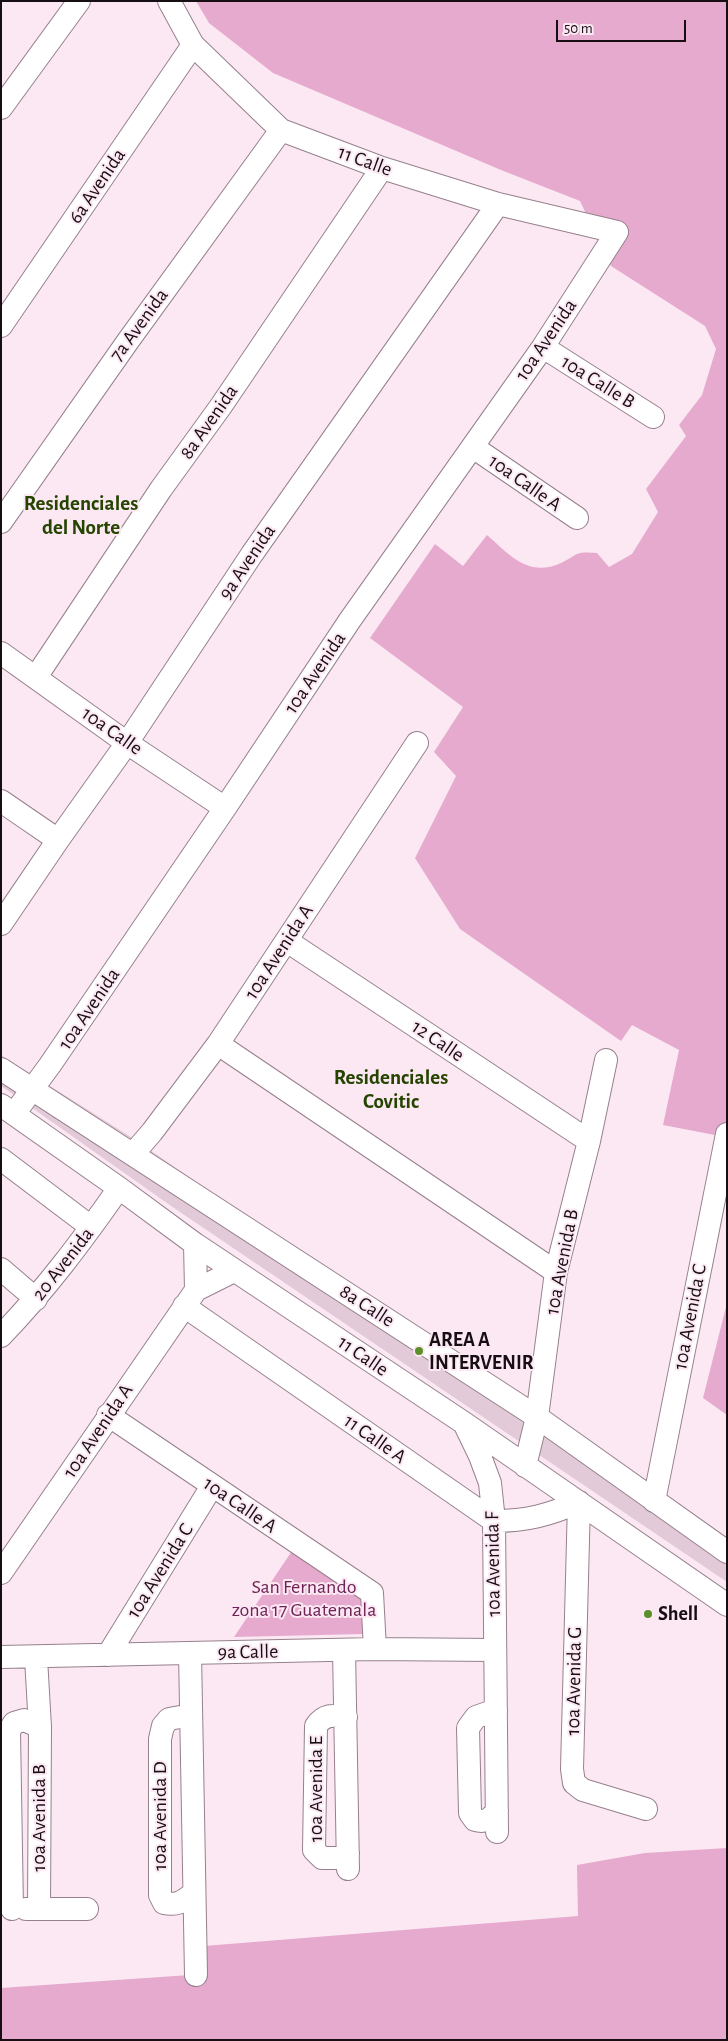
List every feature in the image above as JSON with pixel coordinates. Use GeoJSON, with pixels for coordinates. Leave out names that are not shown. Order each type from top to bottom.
{"type":"FeatureCollection","features":[{"type":"Feature","properties":{"kind":"street"},"geometry":{"type":"LineString","coordinates":[[1,108],[79,1]]}},
{"type":"Feature","properties":{"kind":"street","name":"11 Calle"},"geometry":{"type":"LineString","coordinates":[[169,1],[193,46],[281,130],[382,168],[498,204],[617,232]]}},
{"type":"Feature","properties":{"kind":"street","name":"6a Avenida"},"geometry":{"type":"LineString","coordinates":[[1,326],[193,46]]}},
{"type":"Feature","properties":{"kind":"street","name":"7a Avenida"},"geometry":{"type":"LineString","coordinates":[[1,522],[128,341],[281,130]]}},
{"type":"Feature","properties":{"kind":"street","name":"8a Avenida"},"geometry":{"type":"LineString","coordinates":[[36,676],[161,489],[222,406],[382,168]]}},
{"type":"Feature","properties":{"kind":"street","name":"9a Avenida"},"geometry":{"type":"LineString","coordinates":[[1,924],[127,743],[252,554],[498,204]]}},
{"type":"Feature","properties":{"kind":"street","name":"10a Avenida"},"geometry":{"type":"LineString","coordinates":[[8,1110],[32,1090],[225,808],[350,620],[543,347],[617,232]]}},
{"type":"Feature","properties":{"kind":"street","name":"10a Calle B"},"geometry":{"type":"LineString","coordinates":[[543,347],[653,417]]}},
{"type":"Feature","properties":{"kind":"street","name":"10a Calle A"},"geometry":{"type":"LineString","coordinates":[[474,447],[577,518]]}},
{"type":"Feature","properties":{"kind":"street","name":"10a Calle"},"geometry":{"type":"LineString","coordinates":[[1,653],[36,676],[127,743],[225,808]]}},
{"type":"Feature","properties":{"kind":"street","name":"10a Avenida A"},"geometry":{"type":"LineString","coordinates":[[133,1154],[152,1132],[218,1044],[416,743]]}},
{"type":"Feature","properties":{"kind":"street"},"geometry":{"type":"LineString","coordinates":[[1,801],[58,840]]}},
{"type":"Feature","properties":{"kind":"street","name":"12 Calle"},"geometry":{"type":"LineString","coordinates":[[287,940],[589,1141]]}},
{"type":"Feature","properties":{"kind":"street"},"geometry":{"type":"LineString","coordinates":[[218,1044],[556,1272]]}},
{"type":"Feature","properties":{"kind":"street","name":"10a Avenida B"},"geometry":{"type":"LineString","coordinates":[[525,1466],[537,1417],[556,1272],[589,1141],[606,1060]]}},
{"type":"Feature","properties":{"kind":"street","name":"8a Calle"},"geometry":{"type":"LineString","coordinates":[[1,1069],[537,1417],[727,1552]]}},
{"type":"Feature","properties":{"kind":"street","name":"11 Calle"},"geometry":{"type":"LineString","coordinates":[[8,1110],[234,1271],[464,1423],[727,1605]]}},
{"type":"Feature","properties":{"kind":"street","name":"10a Avenida C"},"geometry":{"type":"LineString","coordinates":[[654,1500],[727,1134]]}},
{"type":"Feature","properties":{"kind":"street"},"geometry":{"type":"LineString","coordinates":[[1,1159],[92,1227]]}},
{"type":"Feature","properties":{"kind":"street","name":"20 Avenida"},"geometry":{"type":"LineString","coordinates":[[1,1336],[36,1299],[92,1227],[119,1188]]}},
{"type":"Feature","properties":{"kind":"street"},"geometry":{"type":"LineString","coordinates":[[190,1298],[195,1244]]}},
{"type":"Feature","properties":{"kind":"street"},"geometry":{"type":"LineString","coordinates":[[1,1269],[36,1299]]}},
{"type":"Feature","properties":{"kind":"street","name":"10a Avenida A"},"geometry":{"type":"LineString","coordinates":[[1,1573],[190,1298],[234,1271]]}},
{"type":"Feature","properties":{"kind":"street","name":"11 Calle A"},"geometry":{"type":"LineString","coordinates":[[190,1298],[494,1522]]}},
{"type":"Feature","properties":{"kind":"street","name":"10a Calle A"},"geometry":{"type":"LineString","coordinates":[[108,1415],[372,1593],[375,1649]]}},
{"type":"Feature","properties":{"kind":"street","name":"10a Avenida F"},"geometry":{"type":"LineString","coordinates":[[464,1423],[480,1456],[490,1483],[494,1522],[497,1821]]}},
{"type":"Feature","properties":{"kind":"street","name":"10a Avenida C"},"geometry":{"type":"LineString","coordinates":[[108,1655],[212,1486]]}},
{"type":"Feature","properties":{"kind":"street"},"geometry":{"type":"LineString","coordinates":[[494,1522],[517,1521],[547,1515],[579,1502]]}},
{"type":"Feature","properties":{"kind":"street","name":"10a Avenida G"},"geometry":{"type":"LineString","coordinates":[[579,1502],[572,1769],[574,1782],[582,1790],[646,1809]]}},
{"type":"Feature","properties":{"kind":"street","name":"9a Calle"},"geometry":{"type":"LineString","coordinates":[[1,1657],[36,1658],[375,1649],[494,1650]]}},
{"type":"Feature","properties":{"kind":"street","name":"10a Avenida E"},"geometry":{"type":"LineString","coordinates":[[344,1650],[346,1717],[348,1861],[340,1858],[322,1858],[314,1850],[316,1726],[320,1719],[330,1715],[346,1717]]}},
{"type":"Feature","properties":{"kind":"street","name":"10a Avenida D"},"geometry":{"type":"LineString","coordinates":[[190,1653],[196,1975]]}},
{"type":"Feature","properties":{"kind":"street","name":"10a Avenida B"},"geometry":{"type":"LineString","coordinates":[[36,1658],[40,1727],[39,1909]]}},
{"type":"Feature","properties":{"kind":"street","name":"10a Avenida D"},"geometry":{"type":"LineString","coordinates":[[191,1718],[169,1719],[163,1726],[160,1739],[160,1895],[164,1903],[173,1905],[180,1904],[194,1893]]}},
{"type":"Feature","properties":{"kind":"street","name":"10a Avenida B"},"geometry":{"type":"LineString","coordinates":[[7,1909],[9,1731],[14,1723],[24,1720],[40,1727]]}},
{"type":"Feature","properties":{"kind":"street"},"geometry":{"type":"LineString","coordinates":[[7,1909],[87,1909]]}},
{"type":"Feature","properties":{"kind":"green space"},"geometry":{"type":"Polygon","coordinates":[[[196,1],[727,1],[727,1126],[725,1137],[663,1125],[679,1050],[632,1025],[621,1041],[460,929],[415,858],[456,776],[434,752],[463,707],[370,638],[435,544],[463,566],[487,535],[512,557],[529,566],[539,568],[561,563],[584,552],[597,553],[609,567],[632,554],[658,512],[646,489],[686,436],[679,425],[702,395],[716,349],[705,326],[611,266],[580,201],[501,170],[273,73],[209,23],[196,1]]]}},
{"type":"Feature","properties":{"kind":"green space"},"geometry":{"type":"Polygon","coordinates":[[[727,1303],[727,1415],[703,1398],[727,1303]]]}},
{"type":"Feature","properties":{"kind":"green space","name":"San Fernando zona 17 Guatemala"},"geometry":{"type":"Polygon","coordinates":[[[294,1548],[363,1595],[363,1634],[234,1637],[294,1548]]]}},
{"type":"Feature","properties":{"kind":"green space"},"geometry":{"type":"Polygon","coordinates":[[[727,1848],[727,2040],[1,2040],[1,1988],[204,1974],[204,1946],[578,1916],[577,1865],[645,1853],[727,1848]]]}},
{"type":"Feature","properties":{"kind":"building","name":"AREA A INTERVENIR"},"geometry":{"type":"Polygon","coordinates":[[[1,1055],[134,1139],[285,1243],[633,1471],[727,1537],[727,1582],[174,1208],[1,1086],[1,1055]]]}},
{"type":"Feature","properties":{"kind":"place","name":"AREA A INTERVENIR"},"geometry":{"type":"Point","coordinates":[419,1351]}},
{"type":"Feature","properties":{"kind":"place","name":"Shell"},"geometry":{"type":"Point","coordinates":[648,1614]}},
{"type":"Feature","properties":{"kind":"district","name":"Residenciales del Norte"},"geometry":{"type":"Point","coordinates":[81,516]}},
{"type":"Feature","properties":{"kind":"district","name":"Residenciales Covitic"},"geometry":{"type":"Point","coordinates":[391,1090]}}]}
